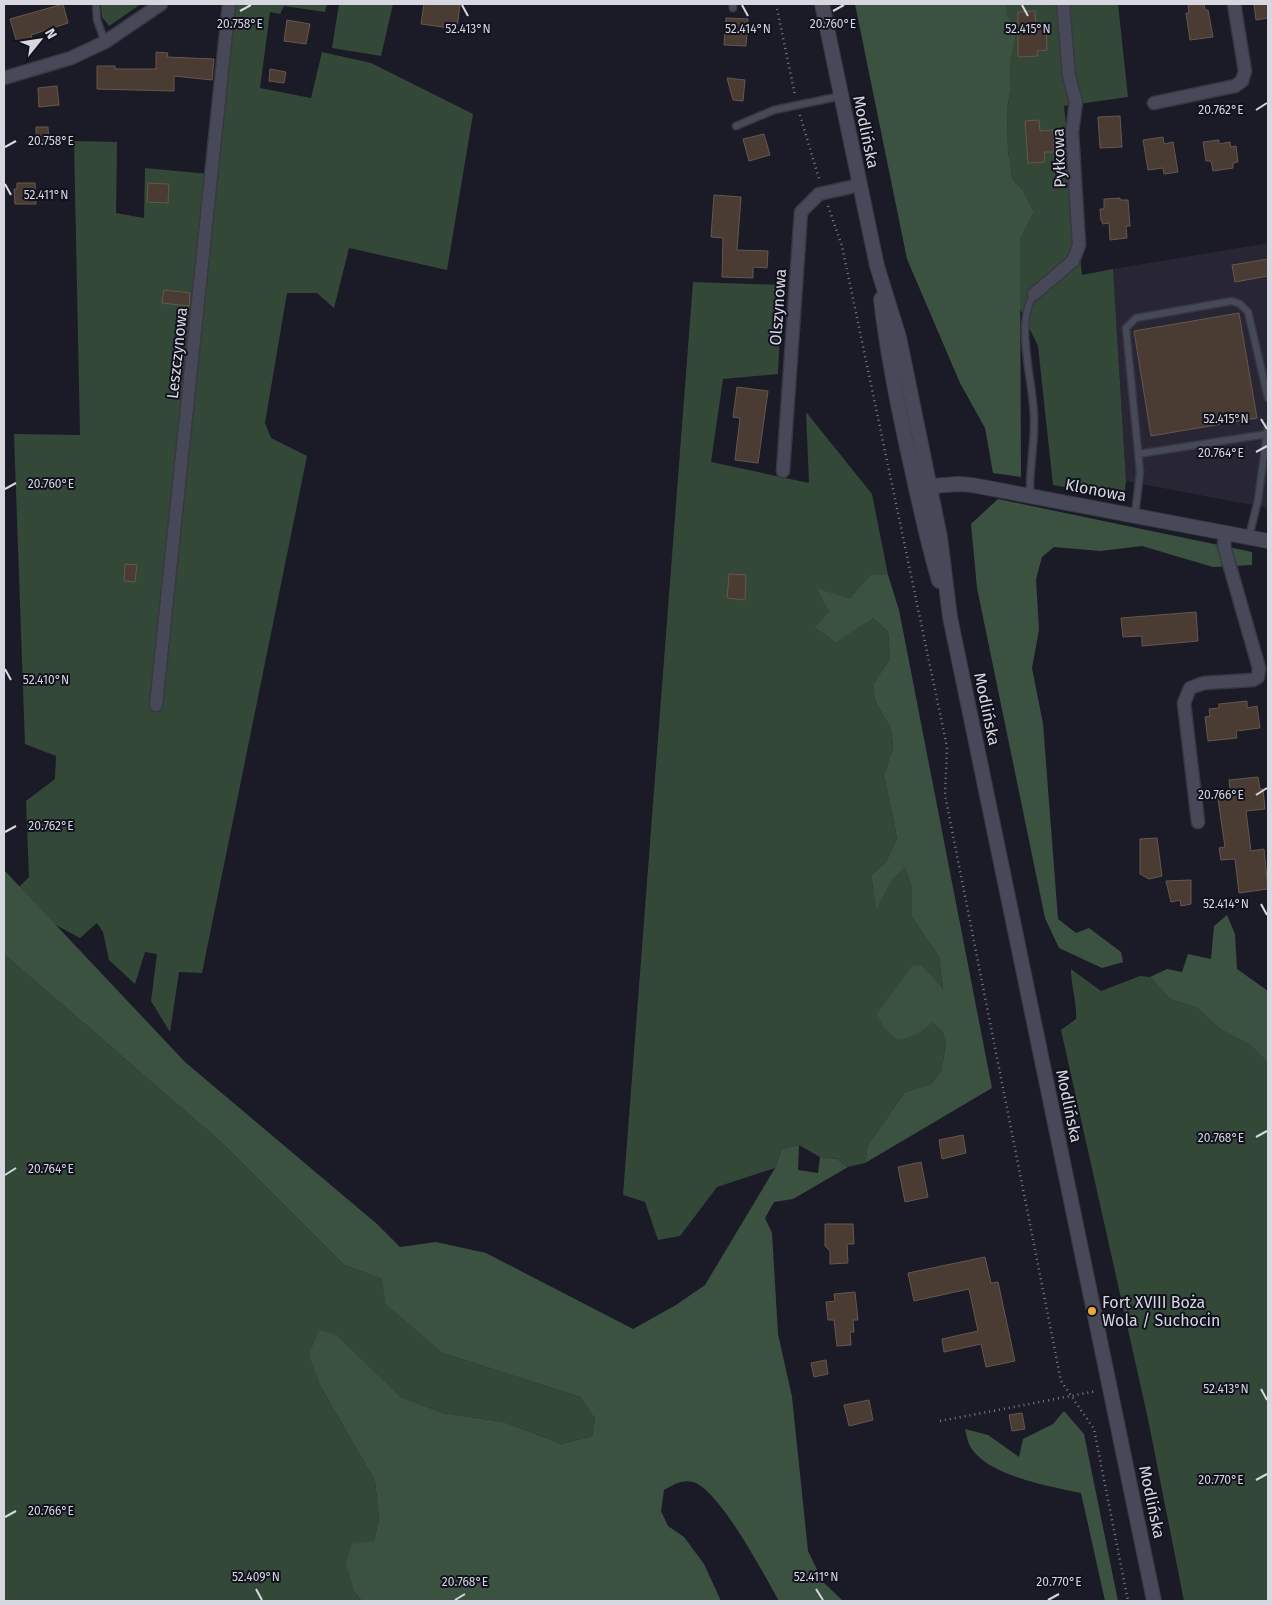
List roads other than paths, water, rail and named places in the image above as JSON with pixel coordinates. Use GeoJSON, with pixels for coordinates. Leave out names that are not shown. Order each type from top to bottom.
{"type":"FeatureCollection","features":[{"type":"Feature","properties":{"kind":"main road","name":"Modlińska"},"geometry":{"type":"LineString","coordinates":[[822,4],[877,266],[885,341],[923,487],[940,537],[950,617],[1154,1601]]}},
{"type":"Feature","properties":{"kind":"main road","name":"Klonowa"},"geometry":{"type":"LineString","coordinates":[[923,487],[958,484],[1030,495],[1268,541]]}},
{"type":"Feature","properties":{"kind":"street"},"geometry":{"type":"LineString","coordinates":[[4,78],[71,58],[105,42],[161,4]]}},
{"type":"Feature","properties":{"kind":"street","name":"Leszczynowa"},"geometry":{"type":"LineString","coordinates":[[156,705],[229,4]]}},
{"type":"Feature","properties":{"kind":"street","name":"Pyłkowa"},"geometry":{"type":"LineString","coordinates":[[1034,294],[1073,261],[1079,245],[1072,132],[1076,102],[1069,76],[1063,4]]}},
{"type":"Feature","properties":{"kind":"street"},"geometry":{"type":"LineString","coordinates":[[1154,103],[1235,86],[1242,81],[1246,70],[1234,4]]}},
{"type":"Feature","properties":{"kind":"street","name":"Olszynowa"},"geometry":{"type":"LineString","coordinates":[[783,471],[801,212],[808,202],[824,192],[860,185]]}},
{"type":"Feature","properties":{"kind":"street"},"geometry":{"type":"LineString","coordinates":[[1198,822],[1184,703],[1190,688],[1204,683],[1253,680],[1258,677],[1259,668],[1224,546],[1225,533]]}},
{"type":"Feature","properties":{"kind":"lane"},"geometry":{"type":"LineString","coordinates":[[96,4],[97,20],[105,42]]}},
{"type":"Feature","properties":{"kind":"lane"},"geometry":{"type":"LineString","coordinates":[[736,126],[774,110],[841,96]]}},
{"type":"Feature","properties":{"kind":"lane"},"geometry":{"type":"LineString","coordinates":[[1030,495],[1034,416],[1025,324],[1029,301],[1034,294]]}},
{"type":"Feature","properties":{"kind":"lane"},"geometry":{"type":"LineString","coordinates":[[1135,515],[1139,487],[1138,454],[1126,328],[1136,318],[1232,302],[1240,304],[1248,312],[1268,398]]}},
{"type":"Feature","properties":{"kind":"lane"},"geometry":{"type":"LineString","coordinates":[[1249,537],[1258,500],[1268,426]]}},
{"type":"Feature","properties":{"kind":"lane"},"geometry":{"type":"LineString","coordinates":[[1138,454],[1267,434]]}},
{"type":"Feature","properties":{"kind":"place","name":"Fort XVIII Boża Wola / Suchocin"},"geometry":{"type":"Point","coordinates":[1092,1311]}}]}
